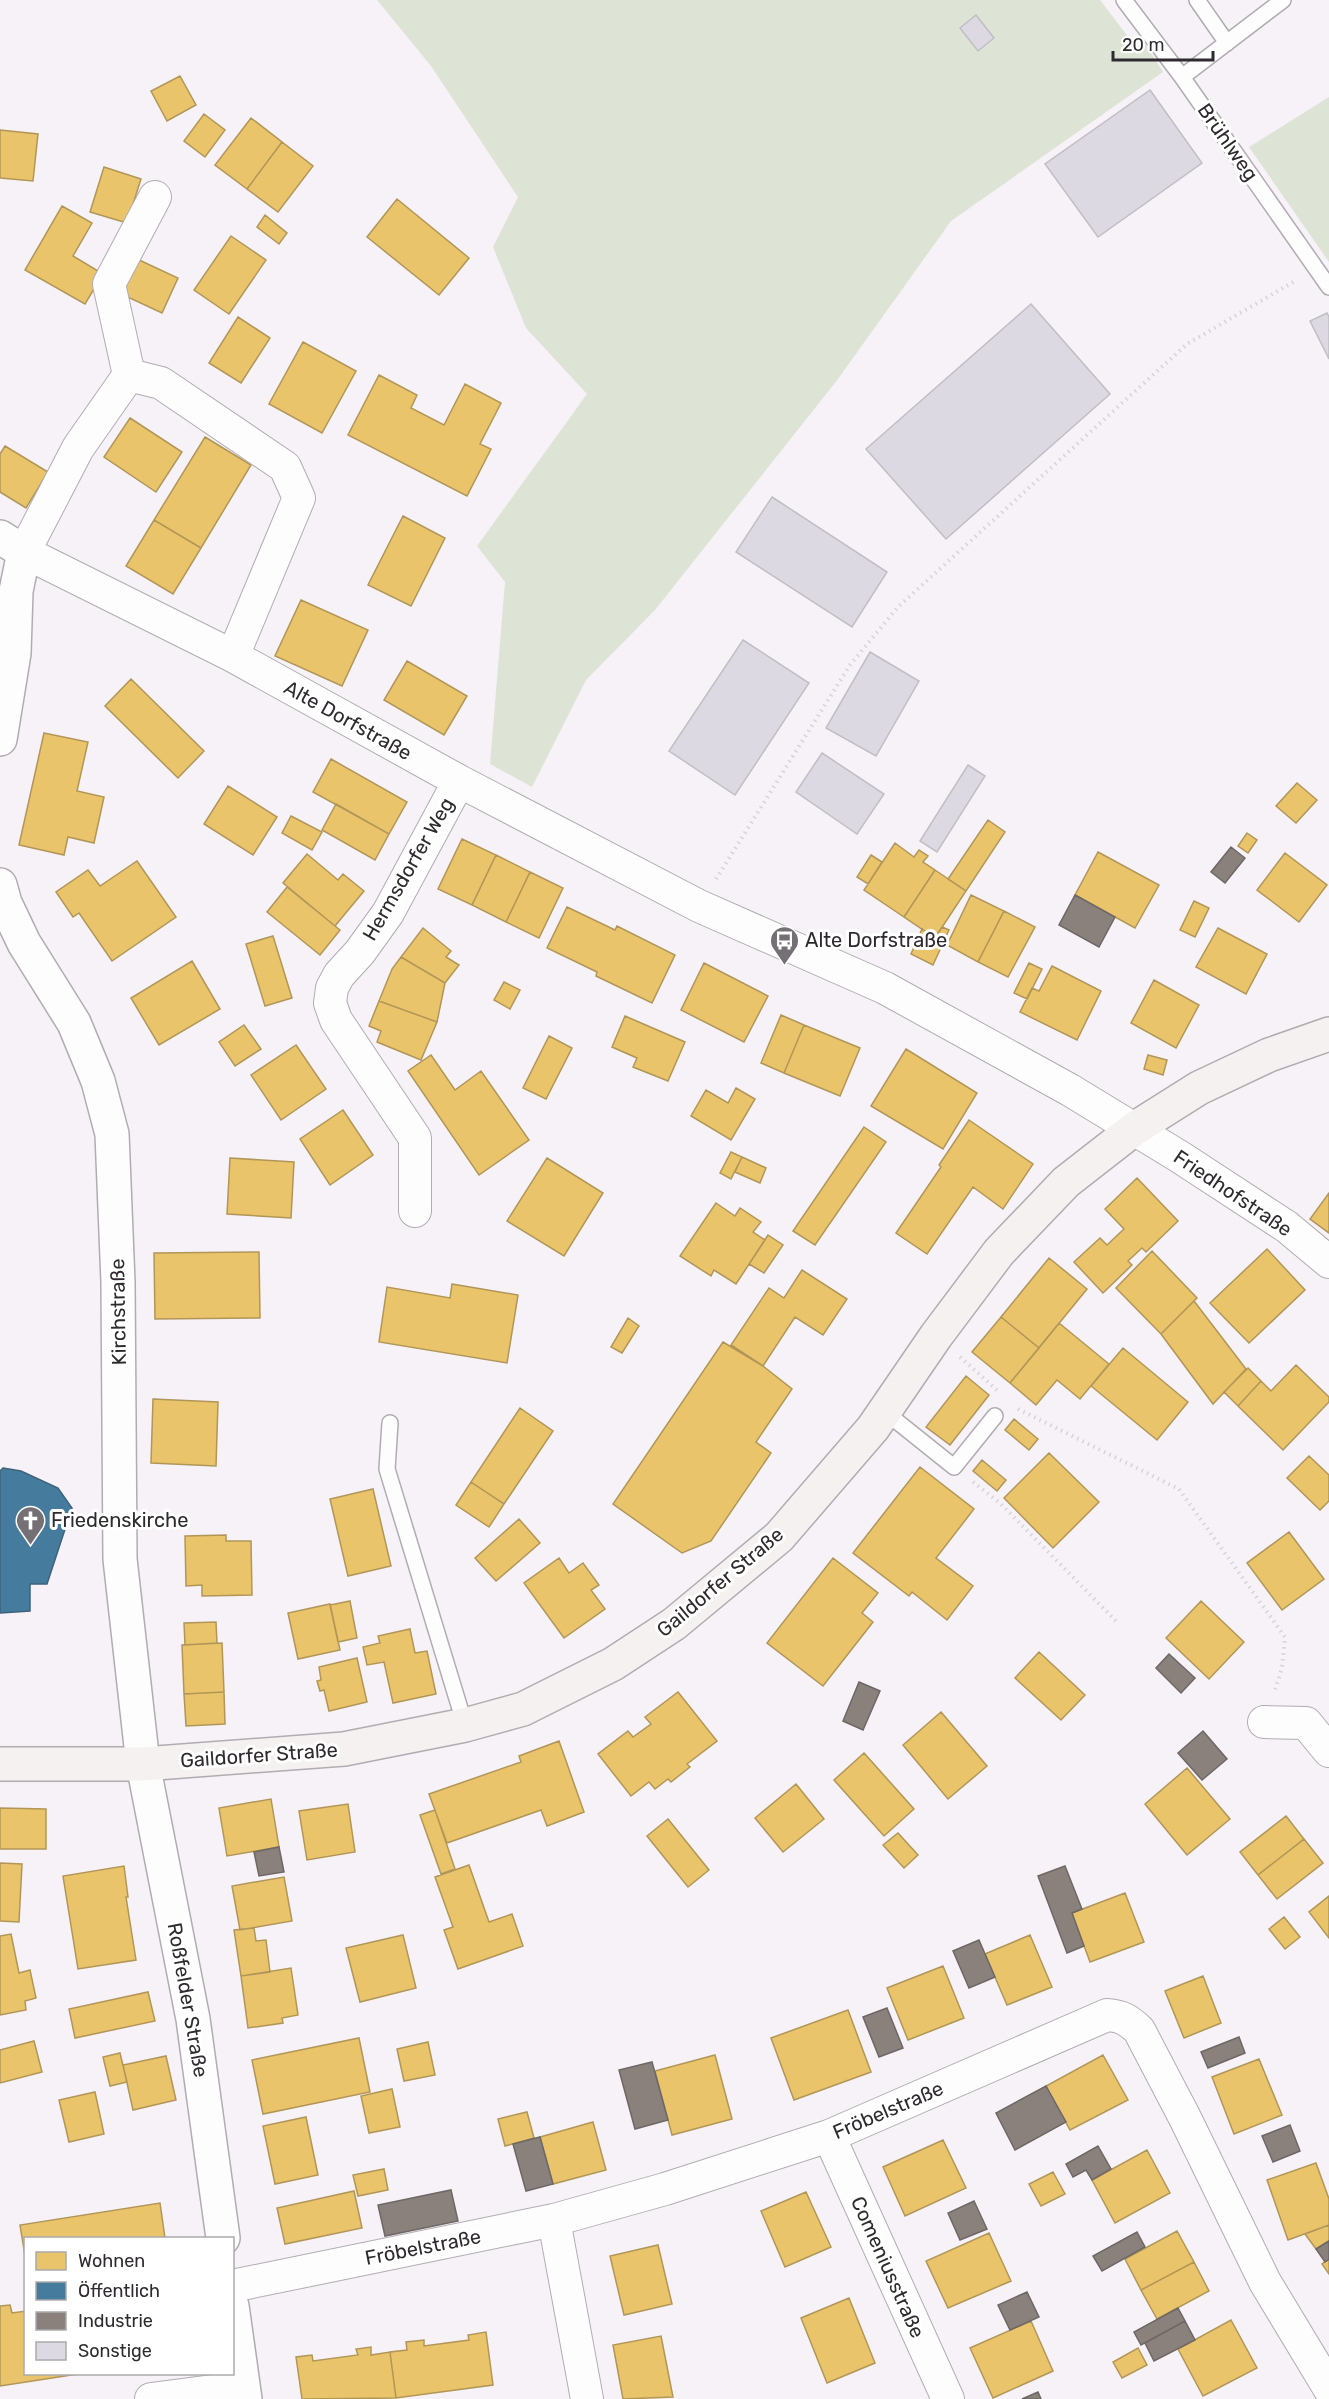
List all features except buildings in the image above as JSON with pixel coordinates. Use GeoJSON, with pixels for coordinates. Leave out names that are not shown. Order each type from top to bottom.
{"type":"FeatureCollection","features":[{"type":"Feature","properties":{"kind":"main road","name":"Gaildorfer Straße"},"geometry":{"type":"LineString","coordinates":[[0,1764],[143,1764],[344,1749],[465,1725],[523,1709],[613,1664],[674,1624],[779,1537],[873,1428],[936,1336],[1006,1245],[1066,1182],[1134,1129],[1199,1088],[1269,1055],[1329,1034]]}},
{"type":"Feature","properties":{"kind":"street"},"geometry":{"type":"LineString","coordinates":[[0,739],[14,653],[16,591],[12,544],[129,375],[109,284],[155,197]]}},
{"type":"Feature","properties":{"kind":"street"},"geometry":{"type":"LineString","coordinates":[[129,375],[161,383],[285,467],[299,498],[234,656]]}},
{"type":"Feature","properties":{"kind":"street","name":"Alte Dorfstraße"},"geometry":{"type":"LineString","coordinates":[[12,544],[234,656],[459,781],[699,906],[885,988],[1070,1090],[1134,1129]]}},
{"type":"Feature","properties":{"kind":"street","name":"Hermsdorfer Weg"},"geometry":{"type":"LineString","coordinates":[[415,1211],[415,1138],[336,1020],[330,1003],[332,988],[339,975],[360,952],[388,913],[459,781]]}},
{"type":"Feature","properties":{"kind":"street","name":"Kirchstraße"},"geometry":{"type":"LineString","coordinates":[[0,885],[5,903],[24,943],[74,1023],[98,1081],[112,1134],[118,1282],[120,1559],[143,1764]]}},
{"type":"Feature","properties":{"kind":"street","name":"Friedhofstraße"},"geometry":{"type":"LineString","coordinates":[[1134,1129],[1233,1190],[1287,1227],[1329,1262]]}},
{"type":"Feature","properties":{"kind":"street"},"geometry":{"type":"LineString","coordinates":[[1264,1722],[1306,1723],[1329,1751]]}},
{"type":"Feature","properties":{"kind":"street","name":"Roßfelder Straße"},"geometry":{"type":"LineString","coordinates":[[143,1764],[193,2019],[223,2237]]}},
{"type":"Feature","properties":{"kind":"street","name":"Fröbelstraße"},"geometry":{"type":"LineString","coordinates":[[234,2286],[554,2220],[665,2190],[829,2136],[1107,2015],[1128,2019],[1139,2030],[1265,2282],[1329,2388]]}},
{"type":"Feature","properties":{"kind":"street","name":"Comeniusstraße"},"geometry":{"type":"LineString","coordinates":[[829,2136],[948,2399]]}},
{"type":"Feature","properties":{"kind":"street"},"geometry":{"type":"LineString","coordinates":[[554,2220],[587,2399]]}},
{"type":"Feature","properties":{"kind":"street"},"geometry":{"type":"LineString","coordinates":[[151,2399],[244,2393],[234,2320]]}},
{"type":"Feature","properties":{"kind":"lane","name":"Brühlweg"},"geometry":{"type":"LineString","coordinates":[[1124,0],[1182,77],[1329,287]]}},
{"type":"Feature","properties":{"kind":"lane"},"geometry":{"type":"LineString","coordinates":[[1197,0],[1227,43]]}},
{"type":"Feature","properties":{"kind":"lane"},"geometry":{"type":"LineString","coordinates":[[1182,77],[1283,0]]}},
{"type":"Feature","properties":{"kind":"lane"},"geometry":{"type":"LineString","coordinates":[[884,1411],[954,1467],[995,1416]]}},
{"type":"Feature","properties":{"kind":"lane"},"geometry":{"type":"LineString","coordinates":[[390,1423],[387,1469],[465,1725]]}},
{"type":"Feature","properties":{"kind":"path"},"geometry":{"type":"LineString","coordinates":[[699,906],[850,665],[898,607],[1187,344],[1317,268]]}},
{"type":"Feature","properties":{"kind":"path"},"geometry":{"type":"LineString","coordinates":[[936,1336],[997,1391]]}},
{"type":"Feature","properties":{"kind":"path"},"geometry":{"type":"LineString","coordinates":[[1015,1407],[1179,1489],[1285,1637],[1282,1668],[1264,1722]]}},
{"type":"Feature","properties":{"kind":"path"},"geometry":{"type":"LineString","coordinates":[[954,1467],[1000,1503],[1117,1622]]}},
{"type":"Feature","properties":{"kind":"green space"},"geometry":{"type":"Polygon","coordinates":[[[377,0],[1100,0],[1136,47],[1144,42],[1163,72],[951,221],[838,379],[655,610],[586,680],[532,787],[490,764],[505,582],[477,546],[587,394],[526,328],[493,247],[518,197],[431,66],[377,0]]]}},
{"type":"Feature","properties":{"kind":"green space"},"geometry":{"type":"Polygon","coordinates":[[[1329,97],[1329,262],[1249,147],[1329,97]]]}},
{"type":"Feature","properties":{"kind":"place","name":"Alte Dorfstraße"},"geometry":{"type":"Point","coordinates":[784,966]}},
{"type":"Feature","properties":{"kind":"place","name":"Friedenskirche"},"geometry":{"type":"Point","coordinates":[30,1546]}}]}
